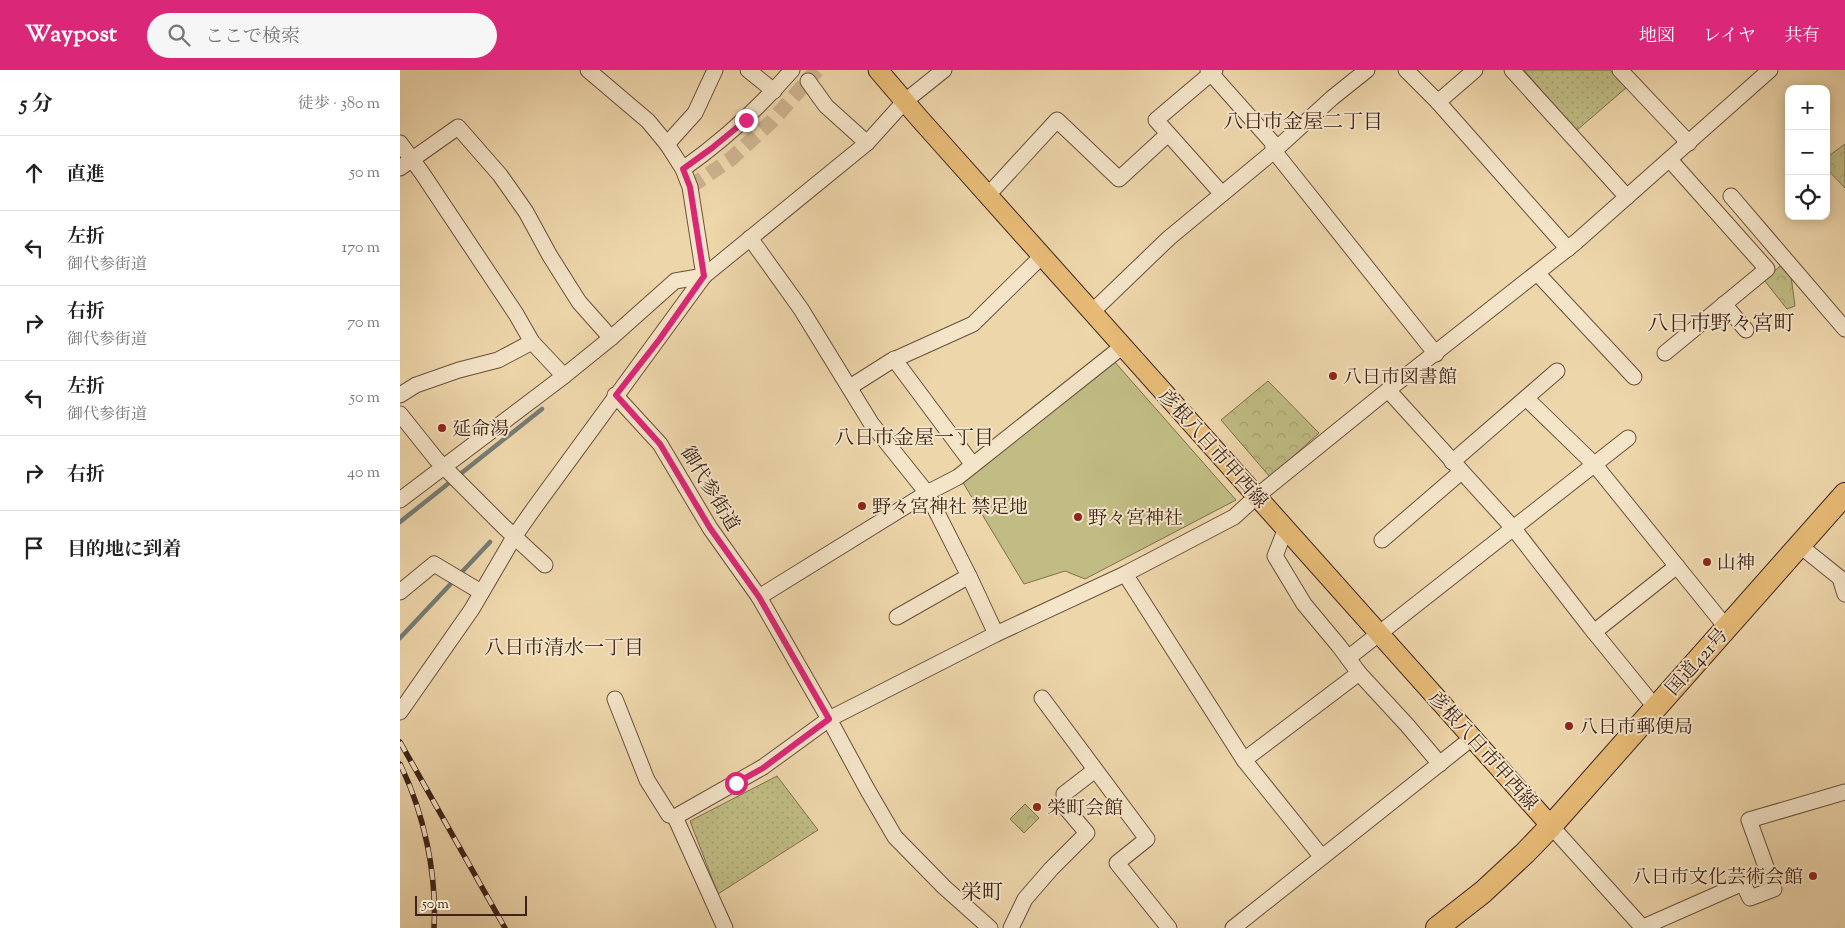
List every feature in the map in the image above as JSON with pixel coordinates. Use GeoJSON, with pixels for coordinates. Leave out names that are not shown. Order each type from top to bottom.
{"type":"FeatureCollection","features":[{"type":"Feature","properties":{"kind":"highway","name":"国道421号"},"geometry":{"type":"LineString","coordinates":[[1437,928],[1483,892],[1551,826],[1845,494]]}},
{"type":"Feature","properties":{"kind":"main road","name":"彦根八日市甲西線"},"geometry":{"type":"LineString","coordinates":[[878,70],[904,102],[1551,826]]}},
{"type":"Feature","properties":{"kind":"street"},"geometry":{"type":"LineString","coordinates":[[588,70],[635,110],[667,144],[683,169],[690,187],[704,276]]}},
{"type":"Feature","properties":{"kind":"street"},"geometry":{"type":"LineString","coordinates":[[667,144],[695,113],[715,70]]}},
{"type":"Feature","properties":{"kind":"street"},"geometry":{"type":"LineString","coordinates":[[748,70],[774,91]]}},
{"type":"Feature","properties":{"kind":"street"},"geometry":{"type":"LineString","coordinates":[[683,169],[726,137],[774,91],[792,70]]}},
{"type":"Feature","properties":{"kind":"street"},"geometry":{"type":"LineString","coordinates":[[400,712],[472,609],[514,537],[704,276],[867,143],[904,102],[944,70]]}},
{"type":"Feature","properties":{"kind":"street"},"geometry":{"type":"LineString","coordinates":[[1092,312],[1169,238],[1274,151],[1332,98],[1368,70]]}},
{"type":"Feature","properties":{"kind":"street"},"geometry":{"type":"LineString","coordinates":[[1406,70],[1438,102],[1568,249]]}},
{"type":"Feature","properties":{"kind":"street"},"geometry":{"type":"LineString","coordinates":[[1438,102],[1475,70]]}},
{"type":"Feature","properties":{"kind":"street"},"geometry":{"type":"LineString","coordinates":[[1512,70],[1628,197]]}},
{"type":"Feature","properties":{"kind":"street"},"geometry":{"type":"LineString","coordinates":[[1620,70],[1689,143]]}},
{"type":"Feature","properties":{"kind":"street"},"geometry":{"type":"LineString","coordinates":[[675,817],[763,768],[829,719],[996,634],[1125,574],[1234,517],[1257,496],[1388,390],[1568,249],[1770,70]]}},
{"type":"Feature","properties":{"kind":"street"},"geometry":{"type":"LineString","coordinates":[[1222,194],[1156,120],[1211,71],[1272,142],[1274,151],[1436,354]]}},
{"type":"Feature","properties":{"kind":"street"},"geometry":{"type":"LineString","coordinates":[[808,81],[826,106],[867,143]]}},
{"type":"Feature","properties":{"kind":"street"},"geometry":{"type":"LineString","coordinates":[[988,195],[1057,120],[1119,179],[1168,134]]}},
{"type":"Feature","properties":{"kind":"street"},"geometry":{"type":"LineString","coordinates":[[406,164],[458,127],[500,175],[526,212],[550,256],[579,302],[612,338]]}},
{"type":"Feature","properties":{"kind":"street"},"geometry":{"type":"LineString","coordinates":[[400,143],[406,164],[422,173],[516,314],[532,342],[564,376]]}},
{"type":"Feature","properties":{"kind":"street"},"geometry":{"type":"LineString","coordinates":[[1665,353],[1767,268],[1670,160]]}},
{"type":"Feature","properties":{"kind":"street"},"geometry":{"type":"LineString","coordinates":[[1731,196],[1845,329]]}},
{"type":"Feature","properties":{"kind":"street"},"geometry":{"type":"LineString","coordinates":[[750,238],[801,309],[871,423],[927,493],[996,634]]}},
{"type":"Feature","properties":{"kind":"street"},"geometry":{"type":"LineString","coordinates":[[850,386],[894,359],[972,324],[1042,256]]}},
{"type":"Feature","properties":{"kind":"street"},"geometry":{"type":"LineString","coordinates":[[1537,273],[1634,377]]}},
{"type":"Feature","properties":{"kind":"street"},"geometry":{"type":"LineString","coordinates":[[400,500],[612,338],[674,281],[704,276]]}},
{"type":"Feature","properties":{"kind":"street"},"geometry":{"type":"LineString","coordinates":[[1724,304],[1746,330]]}},
{"type":"Feature","properties":{"kind":"street"},"geometry":{"type":"LineString","coordinates":[[400,395],[416,385],[459,370],[498,360],[532,342]]}},
{"type":"Feature","properties":{"kind":"street"},"geometry":{"type":"LineString","coordinates":[[759,597],[927,493],[958,477],[1123,346]]}},
{"type":"Feature","properties":{"kind":"street"},"geometry":{"type":"LineString","coordinates":[[894,359],[973,465]]}},
{"type":"Feature","properties":{"kind":"street"},"geometry":{"type":"LineString","coordinates":[[1382,540],[1526,398],[1557,371]]}},
{"type":"Feature","properties":{"kind":"street"},"geometry":{"type":"LineString","coordinates":[[1388,390],[1514,529],[1655,707]]}},
{"type":"Feature","properties":{"kind":"street","name":"御代参街道"},"geometry":{"type":"LineString","coordinates":[[616,395],[660,444],[710,528],[759,597],[829,719],[866,789],[896,837],[944,887],[990,928]]}},
{"type":"Feature","properties":{"kind":"street"},"geometry":{"type":"LineString","coordinates":[[1526,398],[1595,465],[1726,627]]}},
{"type":"Feature","properties":{"kind":"street"},"geometry":{"type":"LineString","coordinates":[[400,414],[444,468],[545,565]]}},
{"type":"Feature","properties":{"kind":"street"},"geometry":{"type":"LineString","coordinates":[[1348,658],[1628,438]]}},
{"type":"Feature","properties":{"kind":"street"},"geometry":{"type":"LineString","coordinates":[[1286,528],[1275,556],[1304,604],[1359,673],[1440,764]]}},
{"type":"Feature","properties":{"kind":"street"},"geometry":{"type":"LineString","coordinates":[[1799,545],[1840,578],[1845,594]]}},
{"type":"Feature","properties":{"kind":"street"},"geometry":{"type":"LineString","coordinates":[[400,592],[434,564],[481,592]]}},
{"type":"Feature","properties":{"kind":"street"},"geometry":{"type":"LineString","coordinates":[[1594,632],[1677,566]]}},
{"type":"Feature","properties":{"kind":"street"},"geometry":{"type":"LineString","coordinates":[[1125,574],[1244,760],[1321,856]]}},
{"type":"Feature","properties":{"kind":"street"},"geometry":{"type":"LineString","coordinates":[[897,617],[969,576]]}},
{"type":"Feature","properties":{"kind":"street"},"geometry":{"type":"LineString","coordinates":[[1244,760],[1359,673]]}},
{"type":"Feature","properties":{"kind":"street"},"geometry":{"type":"LineString","coordinates":[[1042,698],[1147,839],[1117,862],[1169,928]]}},
{"type":"Feature","properties":{"kind":"street"},"geometry":{"type":"LineString","coordinates":[[615,700],[647,780],[669,815],[675,817],[726,928]]}},
{"type":"Feature","properties":{"kind":"street"},"geometry":{"type":"LineString","coordinates":[[1233,928],[1321,856],[1472,738]]}},
{"type":"Feature","properties":{"kind":"street"},"geometry":{"type":"LineString","coordinates":[[1011,928],[1025,899],[1051,869],[1087,833],[1065,807],[1064,794],[1095,770]]}},
{"type":"Feature","properties":{"kind":"street"},"geometry":{"type":"LineString","coordinates":[[1551,826],[1642,928],[1743,883],[1750,898],[1774,889],[1749,820],[1845,792]]}},
{"type":"Feature","properties":{"kind":"green space"},"geometry":{"type":"Polygon","coordinates":[[[1524,70],[1610,70],[1627,87],[1576,131],[1524,70]]]}},
{"type":"Feature","properties":{"kind":"green space"},"geometry":{"type":"Polygon","coordinates":[[[1845,144],[1845,188],[1830,172],[1830,155],[1845,144]]]}},
{"type":"Feature","properties":{"kind":"green space"},"geometry":{"type":"Polygon","coordinates":[[[1785,262],[1790,269],[1795,306],[1787,309],[1764,280],[1785,262]]]}},
{"type":"Feature","properties":{"kind":"green space"},"geometry":{"type":"Polygon","coordinates":[[[1113,360],[1236,500],[1085,579],[1065,571],[1024,584],[962,481],[1113,360]]]}},
{"type":"Feature","properties":{"kind":"green space"},"geometry":{"type":"Polygon","coordinates":[[[1268,381],[1319,433],[1270,477],[1221,420],[1268,381]]]}},
{"type":"Feature","properties":{"kind":"green space"},"geometry":{"type":"Polygon","coordinates":[[[777,776],[818,830],[718,894],[690,821],[777,776]]]}},
{"type":"Feature","properties":{"kind":"green space"},"geometry":{"type":"Polygon","coordinates":[[[1025,804],[1039,818],[1024,833],[1010,819],[1025,804]]]}},
{"type":"Feature","properties":{"kind":"waterway"},"geometry":{"type":"LineString","coordinates":[[400,522],[542,409]]}},
{"type":"Feature","properties":{"kind":"waterway"},"geometry":{"type":"LineString","coordinates":[[400,638],[490,542]]}},
{"type":"Feature","properties":{"kind":"tunnel"},"geometry":{"type":"LineString","coordinates":[[690,187],[731,159],[772,121],[817,70]]}},
{"type":"Feature","properties":{"kind":"railway"},"geometry":{"type":"LineString","coordinates":[[400,742],[505,928]]}},
{"type":"Feature","properties":{"kind":"railway"},"geometry":{"type":"LineString","coordinates":[[400,764],[416,803],[427,844],[433,886],[434,928]]}},
{"type":"Feature","properties":{"kind":"place","name":"八日市図書館"},"geometry":{"type":"Point","coordinates":[1333,376]}},
{"type":"Feature","properties":{"kind":"place","name":"延命湯"},"geometry":{"type":"Point","coordinates":[442,428]}},
{"type":"Feature","properties":{"kind":"place","name":"野々宮神社 禁足地"},"geometry":{"type":"Point","coordinates":[862,506]}},
{"type":"Feature","properties":{"kind":"place","name":"野々宮神社"},"geometry":{"type":"Point","coordinates":[1078,517]}},
{"type":"Feature","properties":{"kind":"place","name":"山神"},"geometry":{"type":"Point","coordinates":[1707,562]}},
{"type":"Feature","properties":{"kind":"place","name":"八日市郵便局"},"geometry":{"type":"Point","coordinates":[1569,726]}},
{"type":"Feature","properties":{"kind":"place","name":"栄町会館"},"geometry":{"type":"Point","coordinates":[1037,807]}},
{"type":"Feature","properties":{"kind":"place","name":"八日市文化芸術会館"},"geometry":{"type":"Point","coordinates":[1813,876]}},
{"type":"Feature","properties":{"kind":"district","name":"八日市金屋二丁目"},"geometry":{"type":"Point","coordinates":[1303,121]}},
{"type":"Feature","properties":{"kind":"district","name":"八日市野々宮町"},"geometry":{"type":"Point","coordinates":[1721,323]}},
{"type":"Feature","properties":{"kind":"district","name":"八日市金屋一丁目"},"geometry":{"type":"Point","coordinates":[914,437]}},
{"type":"Feature","properties":{"kind":"district","name":"八日市清水一丁目"},"geometry":{"type":"Point","coordinates":[564,647]}},
{"type":"Feature","properties":{"kind":"district","name":"栄町"},"geometry":{"type":"Point","coordinates":[982,892]}},
{"type":"Feature","properties":{"kind":"route"},"geometry":{"type":"LineString","coordinates":[[736,783],[763,768],[829,719],[759,597],[710,528],[660,444],[616,395],[659,340],[704,276],[690,187],[683,169],[746,120]]}}]}
